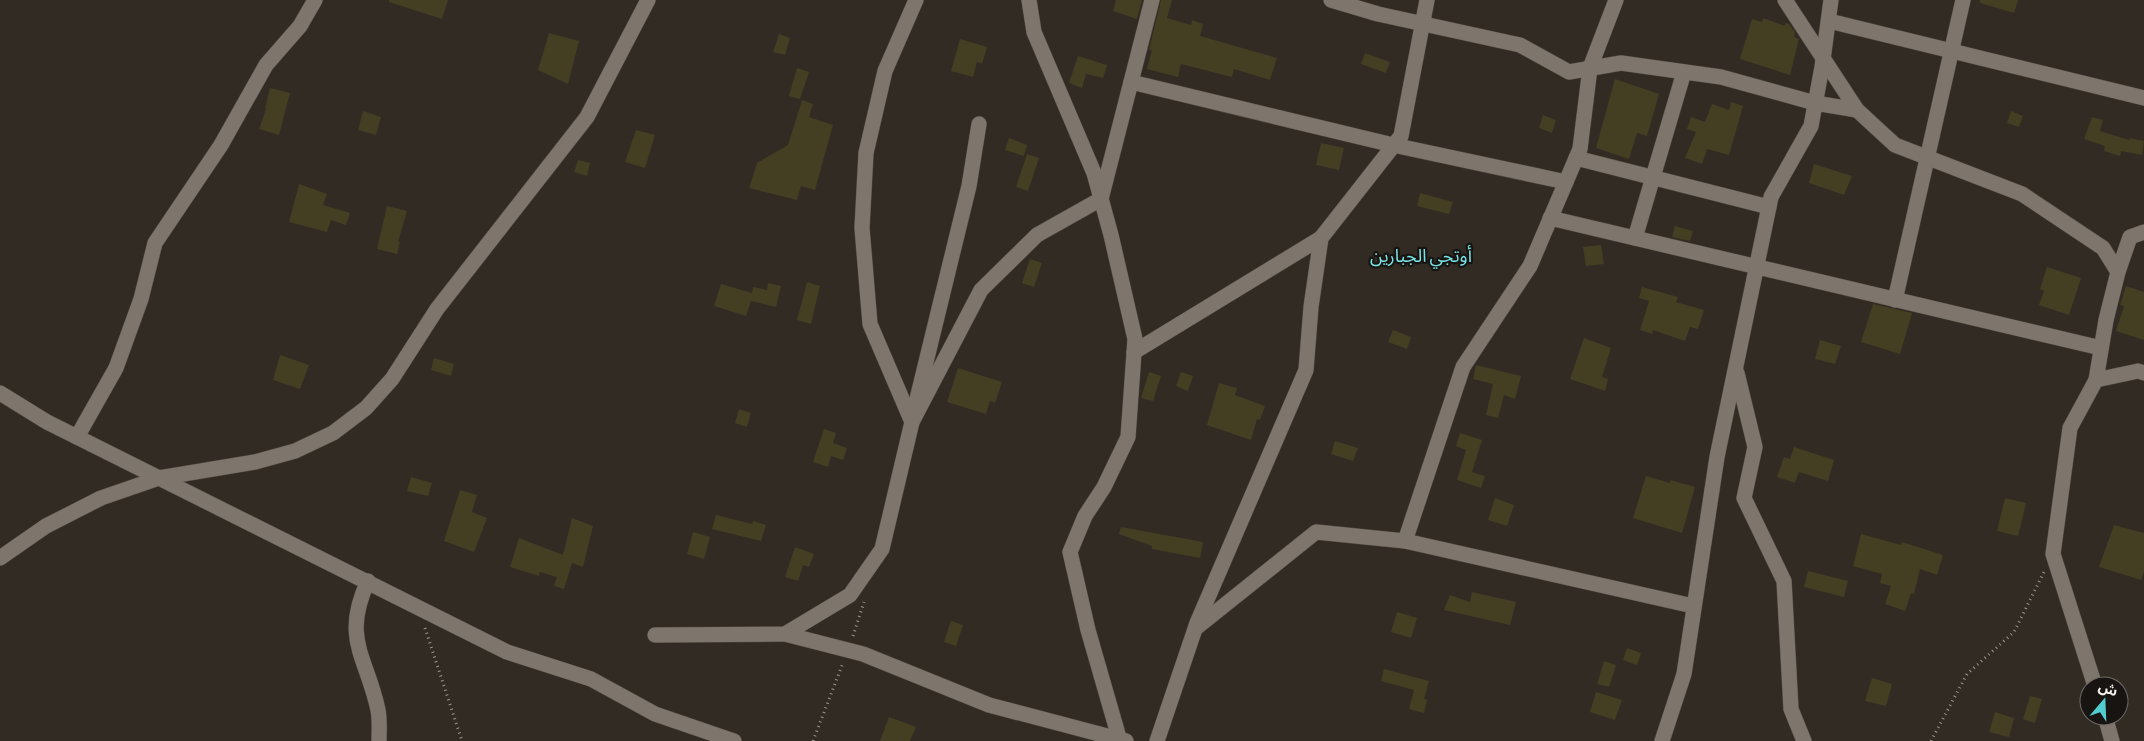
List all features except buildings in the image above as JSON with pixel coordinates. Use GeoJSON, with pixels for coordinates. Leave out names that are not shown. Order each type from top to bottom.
{"type":"FeatureCollection","features":[{"type":"Feature","properties":{"kind":"street"},"geometry":{"type":"LineString","coordinates":[[77,437],[116,368],[141,299],[155,243],[221,145],[266,65],[300,26],[315,0]]}},
{"type":"Feature","properties":{"kind":"street"},"geometry":{"type":"LineString","coordinates":[[0,558],[46,526],[73,511],[130,487],[159,478],[255,462],[295,451],[333,433],[366,408],[392,379],[437,309],[587,117],[648,0]]}},
{"type":"Feature","properties":{"kind":"street"},"geometry":{"type":"LineString","coordinates":[[912,422],[870,324],[862,228],[866,152],[885,71],[916,0]]}},
{"type":"Feature","properties":{"kind":"street"},"geometry":{"type":"LineString","coordinates":[[1029,0],[1034,32],[1094,173],[1111,235],[1135,339],[1128,437],[1104,487],[1085,516],[1070,552],[1088,630],[1122,740]]}},
{"type":"Feature","properties":{"kind":"street"},"geometry":{"type":"LineString","coordinates":[[912,422],[981,290],[1036,235],[1101,199],[1152,0]]}},
{"type":"Feature","properties":{"kind":"street"},"geometry":{"type":"LineString","coordinates":[[1331,0],[1378,14],[1520,45],[1569,72],[1622,63],[1721,77],[1815,103],[1857,110]]}},
{"type":"Feature","properties":{"kind":"street"},"geometry":{"type":"LineString","coordinates":[[1134,352],[1321,238],[1401,136],[1427,0]]}},
{"type":"Feature","properties":{"kind":"street"},"geometry":{"type":"LineString","coordinates":[[1405,541],[1464,367],[1530,266],[1580,149],[1590,68],[1616,0]]}},
{"type":"Feature","properties":{"kind":"street"},"geometry":{"type":"LineString","coordinates":[[1784,0],[1857,110],[1895,144],[2022,194],[2103,248],[2118,272]]}},
{"type":"Feature","properties":{"kind":"street"},"geometry":{"type":"LineString","coordinates":[[1662,741],[1684,674],[1717,457],[1769,206],[1771,198],[1811,126],[1824,58],[1831,0]]}},
{"type":"Feature","properties":{"kind":"street"},"geometry":{"type":"LineString","coordinates":[[1895,300],[1963,0]]}},
{"type":"Feature","properties":{"kind":"street"},"geometry":{"type":"LineString","coordinates":[[1829,21],[2144,98]]}},
{"type":"Feature","properties":{"kind":"street"},"geometry":{"type":"LineString","coordinates":[[1635,238],[1684,72]]}},
{"type":"Feature","properties":{"kind":"street"},"geometry":{"type":"LineString","coordinates":[[1131,82],[1393,145],[1566,182]]}},
{"type":"Feature","properties":{"kind":"street"},"geometry":{"type":"LineString","coordinates":[[785,634],[850,595],[882,549],[969,186],[979,124]]}},
{"type":"Feature","properties":{"kind":"street"},"geometry":{"type":"LineString","coordinates":[[1576,158],[1769,206]]}},
{"type":"Feature","properties":{"kind":"street"},"geometry":{"type":"LineString","coordinates":[[1550,218],[2101,348]]}},
{"type":"Feature","properties":{"kind":"street"},"geometry":{"type":"LineString","coordinates":[[2092,676],[2054,554],[2070,428],[2096,380],[2118,272],[2130,237],[2144,232]]}},
{"type":"Feature","properties":{"kind":"street"},"geometry":{"type":"LineString","coordinates":[[1157,741],[1196,629],[1306,370],[1311,307],[1321,238]]}},
{"type":"Feature","properties":{"kind":"street"},"geometry":{"type":"LineString","coordinates":[[1736,369],[1755,447],[1744,498],[1784,581],[1791,709],[1804,741]]}},
{"type":"Feature","properties":{"kind":"street"},"geometry":{"type":"LineString","coordinates":[[2096,380],[2138,371],[2144,373]]}},
{"type":"Feature","properties":{"kind":"street"},"geometry":{"type":"LineString","coordinates":[[0,393],[26,411],[507,652],[591,679],[655,714],[734,741]]}},
{"type":"Feature","properties":{"kind":"street"},"geometry":{"type":"LineString","coordinates":[[1196,629],[1316,532],[1405,541],[1693,606]]}},
{"type":"Feature","properties":{"kind":"street"},"geometry":{"type":"LineString","coordinates":[[368,581],[358,608],[356,637],[378,711],[379,741]]}},
{"type":"Feature","properties":{"kind":"street"},"geometry":{"type":"LineString","coordinates":[[655,635],[785,634],[862,654],[989,705],[1122,740]]}},
{"type":"Feature","properties":{"kind":"street"},"geometry":{"type":"LineString","coordinates":[[2108,726],[2112,741]]}},
{"type":"Feature","properties":{"kind":"path"},"geometry":{"type":"LineString","coordinates":[[1931,741],[1967,674],[2014,632],[2054,554]]}},
{"type":"Feature","properties":{"kind":"path"},"geometry":{"type":"LineString","coordinates":[[418,606],[462,741]]}},
{"type":"Feature","properties":{"kind":"district","name":"أوتجي الجبارين"},"geometry":{"type":"Point","coordinates":[1421,256]}}]}
